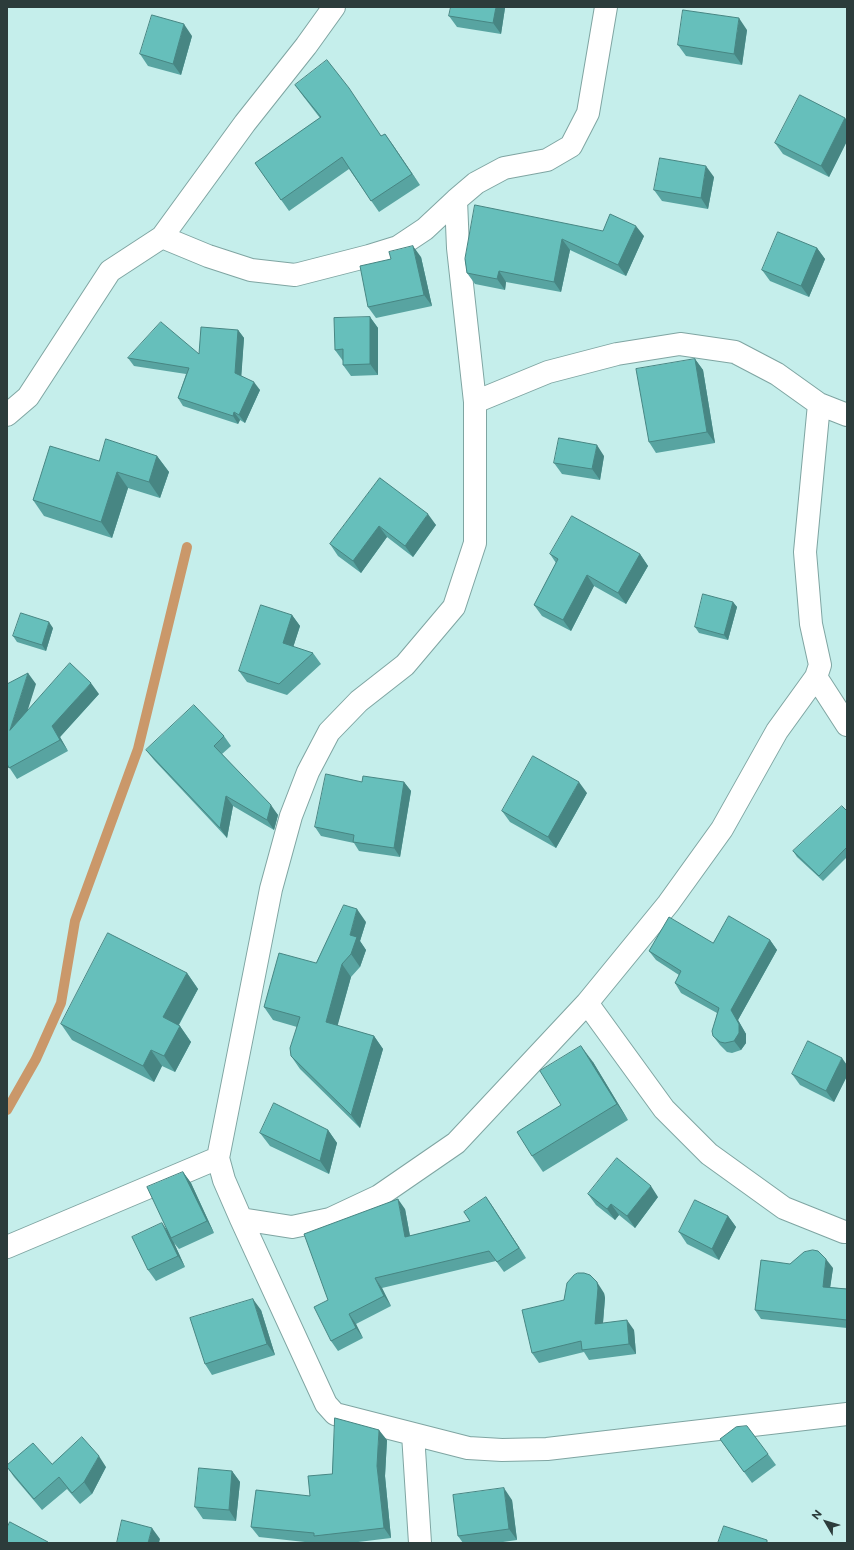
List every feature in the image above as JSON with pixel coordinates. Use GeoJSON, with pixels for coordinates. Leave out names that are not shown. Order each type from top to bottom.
{"type":"FeatureCollection","features":[{"type":"Feature","properties":{"kind":"street"},"geometry":{"type":"LineString","coordinates":[[7,415],[28,397],[110,271],[162,237],[245,123],[306,46],[334,7]]}},
{"type":"Feature","properties":{"kind":"street"},"geometry":{"type":"LineString","coordinates":[[162,237],[208,256],[251,270],[295,275],[398,247],[425,229],[476,183],[504,168],[547,160],[571,146],[588,113],[606,7]]}},
{"type":"Feature","properties":{"kind":"street"},"geometry":{"type":"LineString","coordinates":[[456,200],[458,248],[474,402],[475,543],[454,608],[405,665],[359,701],[329,732],[308,772],[290,816],[271,890],[218,1158],[224,1180],[326,1404],[335,1414],[468,1448],[502,1450],[547,1449],[847,1414]]}},
{"type":"Feature","properties":{"kind":"street"},"geometry":{"type":"LineString","coordinates":[[474,402],[548,372],[617,354],[680,344],[735,352],[777,374],[819,404],[847,415]]}},
{"type":"Feature","properties":{"kind":"street"},"geometry":{"type":"LineString","coordinates":[[241,1219],[292,1227],[330,1219],[379,1196],[456,1143],[587,1003],[668,904],[722,830],[777,731],[816,677],[820,665],[811,624],[805,552],[819,404]]}},
{"type":"Feature","properties":{"kind":"street"},"geometry":{"type":"LineString","coordinates":[[816,677],[847,725]]}},
{"type":"Feature","properties":{"kind":"street"},"geometry":{"type":"LineString","coordinates":[[587,1003],[664,1109],[709,1154],[784,1208],[847,1232]]}},
{"type":"Feature","properties":{"kind":"street"},"geometry":{"type":"LineString","coordinates":[[7,1247],[218,1158]]}},
{"type":"Feature","properties":{"kind":"street"},"geometry":{"type":"LineString","coordinates":[[413,1434],[420,1543]]}},
{"type":"Feature","properties":{"kind":"building"},"geometry":{"type":"Polygon","coordinates":[[[451,7],[496,7],[493,23],[449,16],[451,7]]]}},
{"type":"Feature","properties":{"kind":"building"},"geometry":{"type":"Polygon","coordinates":[[[683,10],[739,18],[734,54],[678,45],[683,10]]]}},
{"type":"Feature","properties":{"kind":"building"},"geometry":{"type":"Polygon","coordinates":[[[152,15],[184,24],[173,64],[140,54],[152,15]]]}},
{"type":"Feature","properties":{"kind":"building"},"geometry":{"type":"Polygon","coordinates":[[[327,60],[349,88],[381,136],[385,134],[412,174],[371,201],[342,157],[281,200],[255,163],[321,117],[295,85],[327,60]]]}},
{"type":"Feature","properties":{"kind":"building"},"geometry":{"type":"Polygon","coordinates":[[[800,95],[845,118],[821,166],[775,143],[800,95]]]}},
{"type":"Feature","properties":{"kind":"building"},"geometry":{"type":"Polygon","coordinates":[[[660,158],[706,166],[701,198],[654,190],[660,158]]]}},
{"type":"Feature","properties":{"kind":"building"},"geometry":{"type":"Polygon","coordinates":[[[475,205],[603,231],[610,214],[636,226],[618,265],[562,239],[554,282],[499,271],[497,279],[467,273],[465,259],[475,205]]]}},
{"type":"Feature","properties":{"kind":"building"},"geometry":{"type":"Polygon","coordinates":[[[778,232],[817,248],[801,286],[762,270],[778,232]]]}},
{"type":"Feature","properties":{"kind":"building"},"geometry":{"type":"Polygon","coordinates":[[[413,246],[424,295],[368,307],[360,266],[391,259],[389,252],[413,246]]]}},
{"type":"Feature","properties":{"kind":"building"},"geometry":{"type":"Polygon","coordinates":[[[370,317],[370,364],[343,365],[343,349],[335,350],[334,318],[370,317]]]}},
{"type":"Feature","properties":{"kind":"building"},"geometry":{"type":"Polygon","coordinates":[[[161,322],[199,354],[201,327],[238,330],[235,373],[254,382],[239,415],[234,412],[233,416],[178,398],[189,368],[128,358],[161,322]]]}},
{"type":"Feature","properties":{"kind":"building"},"geometry":{"type":"Polygon","coordinates":[[[695,359],[707,432],[649,442],[636,369],[695,359]]]}},
{"type":"Feature","properties":{"kind":"building"},"geometry":{"type":"Polygon","coordinates":[[[559,438],[597,445],[592,469],[554,463],[559,438]]]}},
{"type":"Feature","properties":{"kind":"building"},"geometry":{"type":"Polygon","coordinates":[[[106,439],[157,456],[149,482],[117,472],[101,522],[33,500],[50,446],[99,461],[106,439]]]}},
{"type":"Feature","properties":{"kind":"building"},"geometry":{"type":"Polygon","coordinates":[[[380,478],[428,514],[405,546],[379,526],[353,561],[330,544],[380,478]]]}},
{"type":"Feature","properties":{"kind":"building"},"geometry":{"type":"Polygon","coordinates":[[[572,516],[640,554],[618,593],[587,575],[563,620],[534,605],[558,559],[550,554],[572,516]]]}},
{"type":"Feature","properties":{"kind":"building"},"geometry":{"type":"Polygon","coordinates":[[[703,594],[733,602],[724,635],[695,627],[703,594]]]}},
{"type":"Feature","properties":{"kind":"building"},"geometry":{"type":"Polygon","coordinates":[[[261,605],[292,615],[283,643],[313,653],[279,684],[239,671],[261,605]]]}},
{"type":"Feature","properties":{"kind":"building"},"geometry":{"type":"Polygon","coordinates":[[[21,613],[49,622],[42,645],[13,636],[21,613]]]}},
{"type":"Feature","properties":{"kind":"building"},"geometry":{"type":"Polygon","coordinates":[[[70,663],[91,683],[52,726],[60,740],[9,768],[7,764],[7,684],[28,673],[10,730],[70,663]]]}},
{"type":"Feature","properties":{"kind":"building"},"geometry":{"type":"Polygon","coordinates":[[[194,705],[224,736],[214,746],[271,805],[267,820],[226,796],[220,828],[146,750],[194,705]]]}},
{"type":"Feature","properties":{"kind":"building"},"geometry":{"type":"Polygon","coordinates":[[[533,756],[579,782],[548,837],[502,811],[533,756]]]}},
{"type":"Feature","properties":{"kind":"building"},"geometry":{"type":"Polygon","coordinates":[[[326,774],[362,782],[363,776],[404,782],[394,848],[353,842],[354,835],[315,827],[326,774]]]}},
{"type":"Feature","properties":{"kind":"building"},"geometry":{"type":"Polygon","coordinates":[[[842,806],[847,811],[847,847],[819,876],[793,851],[842,806]]]}},
{"type":"Feature","properties":{"kind":"building"},"geometry":{"type":"Polygon","coordinates":[[[344,905],[357,909],[350,935],[357,937],[351,954],[342,964],[326,1022],[374,1036],[351,1115],[291,1056],[290,1048],[300,1017],[264,1007],[279,953],[316,963],[344,905]]]}},
{"type":"Feature","properties":{"kind":"building"},"geometry":{"type":"Polygon","coordinates":[[[729,916],[770,940],[731,1010],[739,1024],[739,1033],[734,1041],[725,1043],[720,1042],[713,1036],[712,1031],[719,1008],[675,983],[681,971],[649,951],[669,917],[713,943],[729,916]]]}},
{"type":"Feature","properties":{"kind":"building"},"geometry":{"type":"Polygon","coordinates":[[[108,933],[187,973],[163,1017],[180,1026],[164,1056],[151,1050],[143,1066],[61,1024],[108,933]]]}},
{"type":"Feature","properties":{"kind":"building"},"geometry":{"type":"Polygon","coordinates":[[[808,1041],[842,1058],[826,1091],[792,1074],[808,1041]]]}},
{"type":"Feature","properties":{"kind":"building"},"geometry":{"type":"Polygon","coordinates":[[[581,1046],[617,1104],[532,1156],[517,1132],[561,1105],[540,1071],[581,1046]]]}},
{"type":"Feature","properties":{"kind":"building"},"geometry":{"type":"Polygon","coordinates":[[[274,1103],[328,1130],[320,1161],[260,1133],[274,1103]]]}},
{"type":"Feature","properties":{"kind":"building"},"geometry":{"type":"Polygon","coordinates":[[[617,1158],[651,1186],[627,1216],[611,1204],[607,1209],[588,1194],[617,1158]]]}},
{"type":"Feature","properties":{"kind":"building"},"geometry":{"type":"Polygon","coordinates":[[[183,1172],[207,1221],[171,1238],[147,1187],[183,1172]]]}},
{"type":"Feature","properties":{"kind":"building"},"geometry":{"type":"Polygon","coordinates":[[[486,1197],[519,1248],[497,1262],[489,1251],[375,1278],[384,1296],[349,1314],[356,1328],[331,1341],[314,1307],[328,1300],[304,1234],[398,1199],[405,1237],[470,1221],[464,1212],[486,1197]]]}},
{"type":"Feature","properties":{"kind":"building"},"geometry":{"type":"Polygon","coordinates":[[[695,1200],[728,1216],[712,1249],[679,1232],[695,1200]]]}},
{"type":"Feature","properties":{"kind":"building"},"geometry":{"type":"Polygon","coordinates":[[[162,1223],[178,1256],[148,1270],[132,1237],[162,1223]]]}},
{"type":"Feature","properties":{"kind":"building"},"geometry":{"type":"Polygon","coordinates":[[[813,1250],[818,1251],[826,1259],[823,1287],[847,1289],[847,1320],[755,1310],[761,1260],[790,1264],[804,1252],[813,1250]]]}},
{"type":"Feature","properties":{"kind":"building"},"geometry":{"type":"Polygon","coordinates":[[[578,1273],[590,1275],[597,1282],[598,1288],[595,1324],[627,1320],[629,1344],[582,1350],[581,1341],[532,1353],[522,1310],[564,1300],[567,1283],[574,1275],[578,1273]]]}},
{"type":"Feature","properties":{"kind":"building"},"geometry":{"type":"Polygon","coordinates":[[[253,1299],[267,1344],[205,1364],[190,1318],[253,1299]]]}},
{"type":"Feature","properties":{"kind":"building"},"geometry":{"type":"Polygon","coordinates":[[[335,1418],[379,1430],[377,1466],[384,1528],[314,1536],[314,1533],[251,1527],[256,1490],[310,1496],[308,1476],[332,1474],[335,1418]]]}},
{"type":"Feature","properties":{"kind":"building"},"geometry":{"type":"Polygon","coordinates":[[[747,1426],[768,1454],[744,1472],[720,1439],[736,1427],[747,1426]]]}},
{"type":"Feature","properties":{"kind":"building"},"geometry":{"type":"Polygon","coordinates":[[[82,1437],[99,1456],[84,1482],[72,1493],[59,1477],[34,1499],[7,1467],[7,1465],[33,1443],[52,1464],[82,1437]]]}},
{"type":"Feature","properties":{"kind":"building"},"geometry":{"type":"Polygon","coordinates":[[[199,1468],[232,1471],[229,1510],[195,1507],[199,1468]]]}},
{"type":"Feature","properties":{"kind":"building"},"geometry":{"type":"Polygon","coordinates":[[[504,1488],[509,1529],[458,1536],[453,1495],[504,1488]]]}},
{"type":"Feature","properties":{"kind":"building"},"geometry":{"type":"Polygon","coordinates":[[[122,1520],[152,1528],[148,1543],[117,1543],[122,1520]]]}},
{"type":"Feature","properties":{"kind":"building"},"geometry":{"type":"Polygon","coordinates":[[[10,1522],[48,1543],[7,1543],[7,1528],[10,1522]]]}},
{"type":"Feature","properties":{"kind":"building"},"geometry":{"type":"Polygon","coordinates":[[[724,1526],[767,1540],[767,1543],[718,1543],[724,1526]]]}},
{"type":"Feature","properties":{"kind":"waterway"},"geometry":{"type":"LineString","coordinates":[[7,1110],[36,1059],[61,1003],[75,921],[138,749],[187,547]]}}]}
